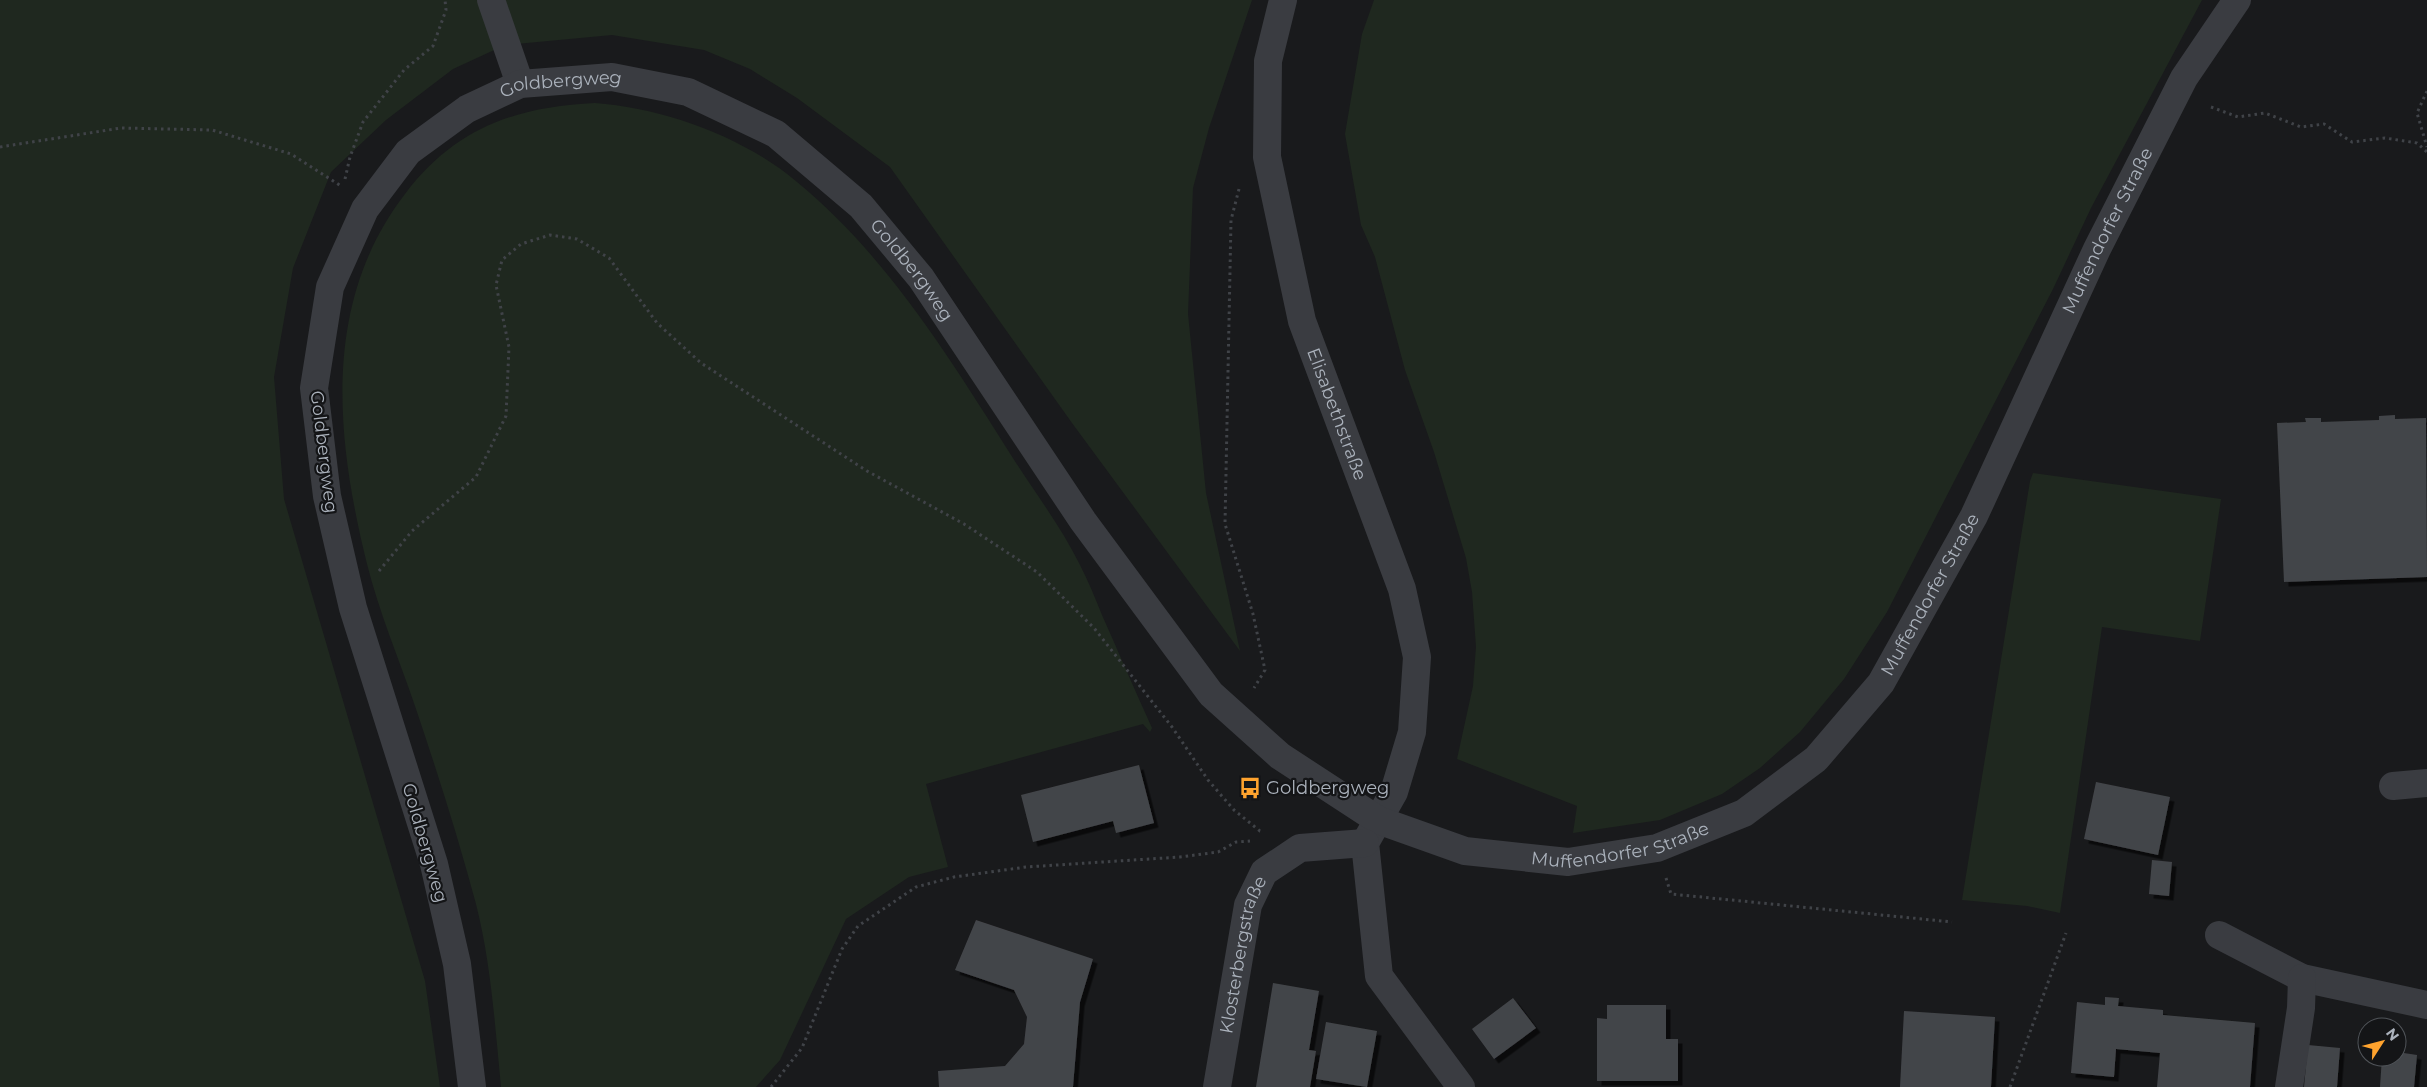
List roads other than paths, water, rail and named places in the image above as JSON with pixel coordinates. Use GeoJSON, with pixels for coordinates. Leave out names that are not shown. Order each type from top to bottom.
{"type":"FeatureCollection","features":[{"type":"Feature","properties":{"kind":"street"},"geometry":{"type":"LineString","coordinates":[[491,0],[520,84]]}},
{"type":"Feature","properties":{"kind":"street","name":"Elisabethstraße"},"geometry":{"type":"LineString","coordinates":[[1283,0],[1268,61],[1267,157],[1302,321],[1402,589],[1417,657],[1412,732],[1394,792],[1378,820]]}},
{"type":"Feature","properties":{"kind":"street","name":"Muffendorfer Straße"},"geometry":{"type":"LineString","coordinates":[[1378,820],[1465,852],[1568,862],[1657,848],[1744,813],[1816,759],[1881,683],[1974,516],[2098,249],[2184,78],[2237,0]]}},
{"type":"Feature","properties":{"kind":"street","name":"Goldbergweg"},"geometry":{"type":"LineString","coordinates":[[472,1087],[457,964],[434,864],[353,608],[327,496],[314,388],[330,287],[365,208],[408,152],[467,109],[520,84],[612,77],[688,92],[776,134],[861,206],[921,278],[1082,521],[1211,694],[1280,756],[1378,820]]}},
{"type":"Feature","properties":{"kind":"street"},"geometry":{"type":"LineString","coordinates":[[2393,786],[2427,783]]}},
{"type":"Feature","properties":{"kind":"street"},"geometry":{"type":"LineString","coordinates":[[1378,820],[1365,844],[1379,976],[1461,1087]]}},
{"type":"Feature","properties":{"kind":"street","name":"Klosterbergstraße"},"geometry":{"type":"LineString","coordinates":[[1216,1087],[1248,905],[1264,872],[1300,848],[1365,844]]}},
{"type":"Feature","properties":{"kind":"street"},"geometry":{"type":"LineString","coordinates":[[2219,935],[2302,978],[2427,1006]]}},
{"type":"Feature","properties":{"kind":"street"},"geometry":{"type":"LineString","coordinates":[[2289,1087],[2302,1008],[2302,978]]}},
{"type":"Feature","properties":{"kind":"place","name":"Goldbergweg"},"geometry":{"type":"Point","coordinates":[1250,788]}}]}
